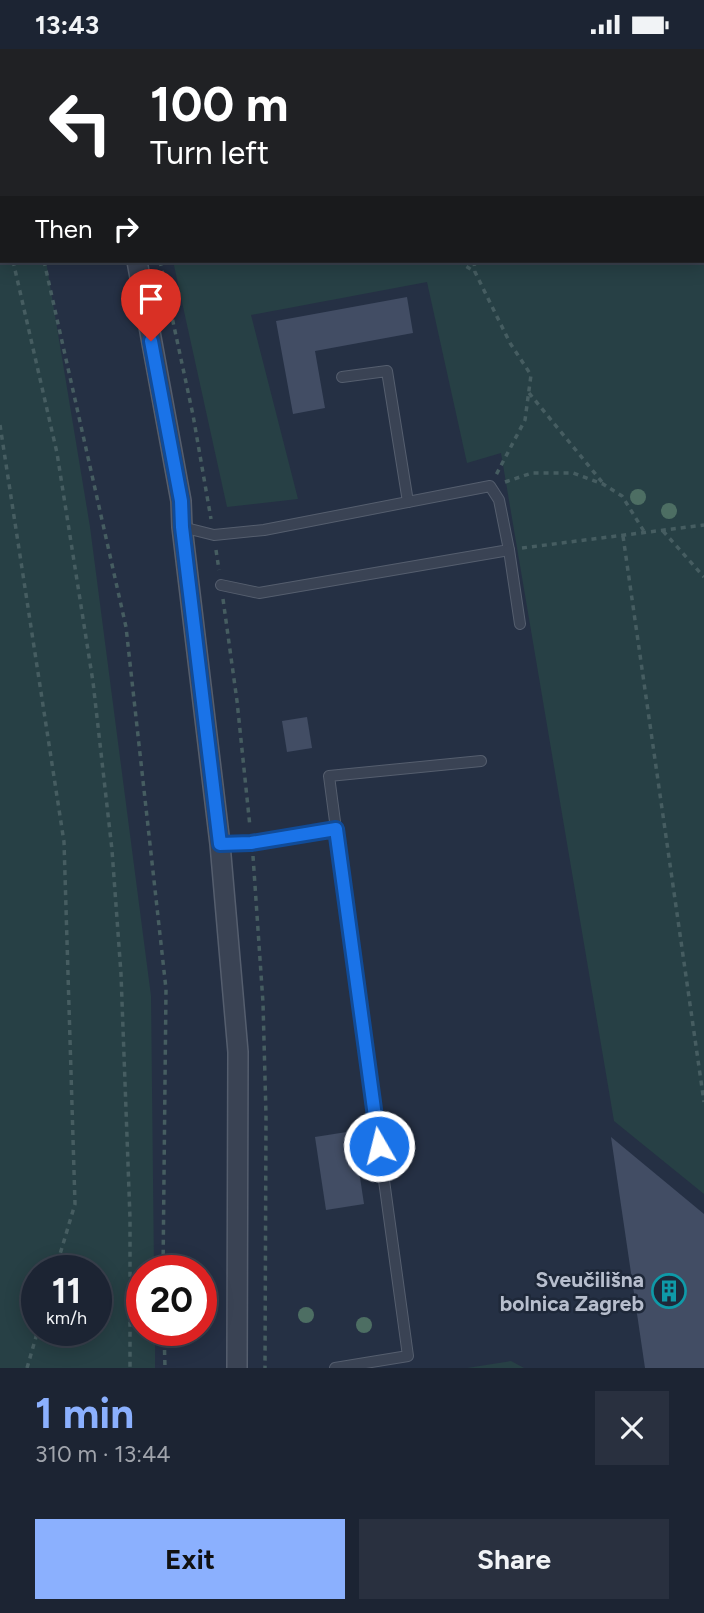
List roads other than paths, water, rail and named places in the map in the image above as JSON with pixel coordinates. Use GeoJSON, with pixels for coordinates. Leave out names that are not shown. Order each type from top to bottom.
{"type":"FeatureCollection","features":[{"type":"Feature","properties":{"kind":"street"},"geometry":{"type":"LineString","coordinates":[[137,263],[181,501],[220,844],[238,1052],[237,1368]]}},
{"type":"Feature","properties":{"kind":"lane"},"geometry":{"type":"LineString","coordinates":[[342,377],[387,371],[408,502]]}},
{"type":"Feature","properties":{"kind":"lane"},"geometry":{"type":"LineString","coordinates":[[182,527],[214,535],[251,531],[490,487],[499,500],[520,624]]}},
{"type":"Feature","properties":{"kind":"lane"},"geometry":{"type":"LineString","coordinates":[[221,585],[259,593],[509,550]]}},
{"type":"Feature","properties":{"kind":"lane"},"geometry":{"type":"LineString","coordinates":[[335,1368],[408,1356],[329,776],[481,761]]}},
{"type":"Feature","properties":{"kind":"lane"},"geometry":{"type":"LineString","coordinates":[[220,844],[251,843],[336,829]]}},
{"type":"Feature","properties":{"kind":"place","name":"Sveučilišna bolnica Zagreb"},"geometry":{"type":"Point","coordinates":[669,1291]}}]}
